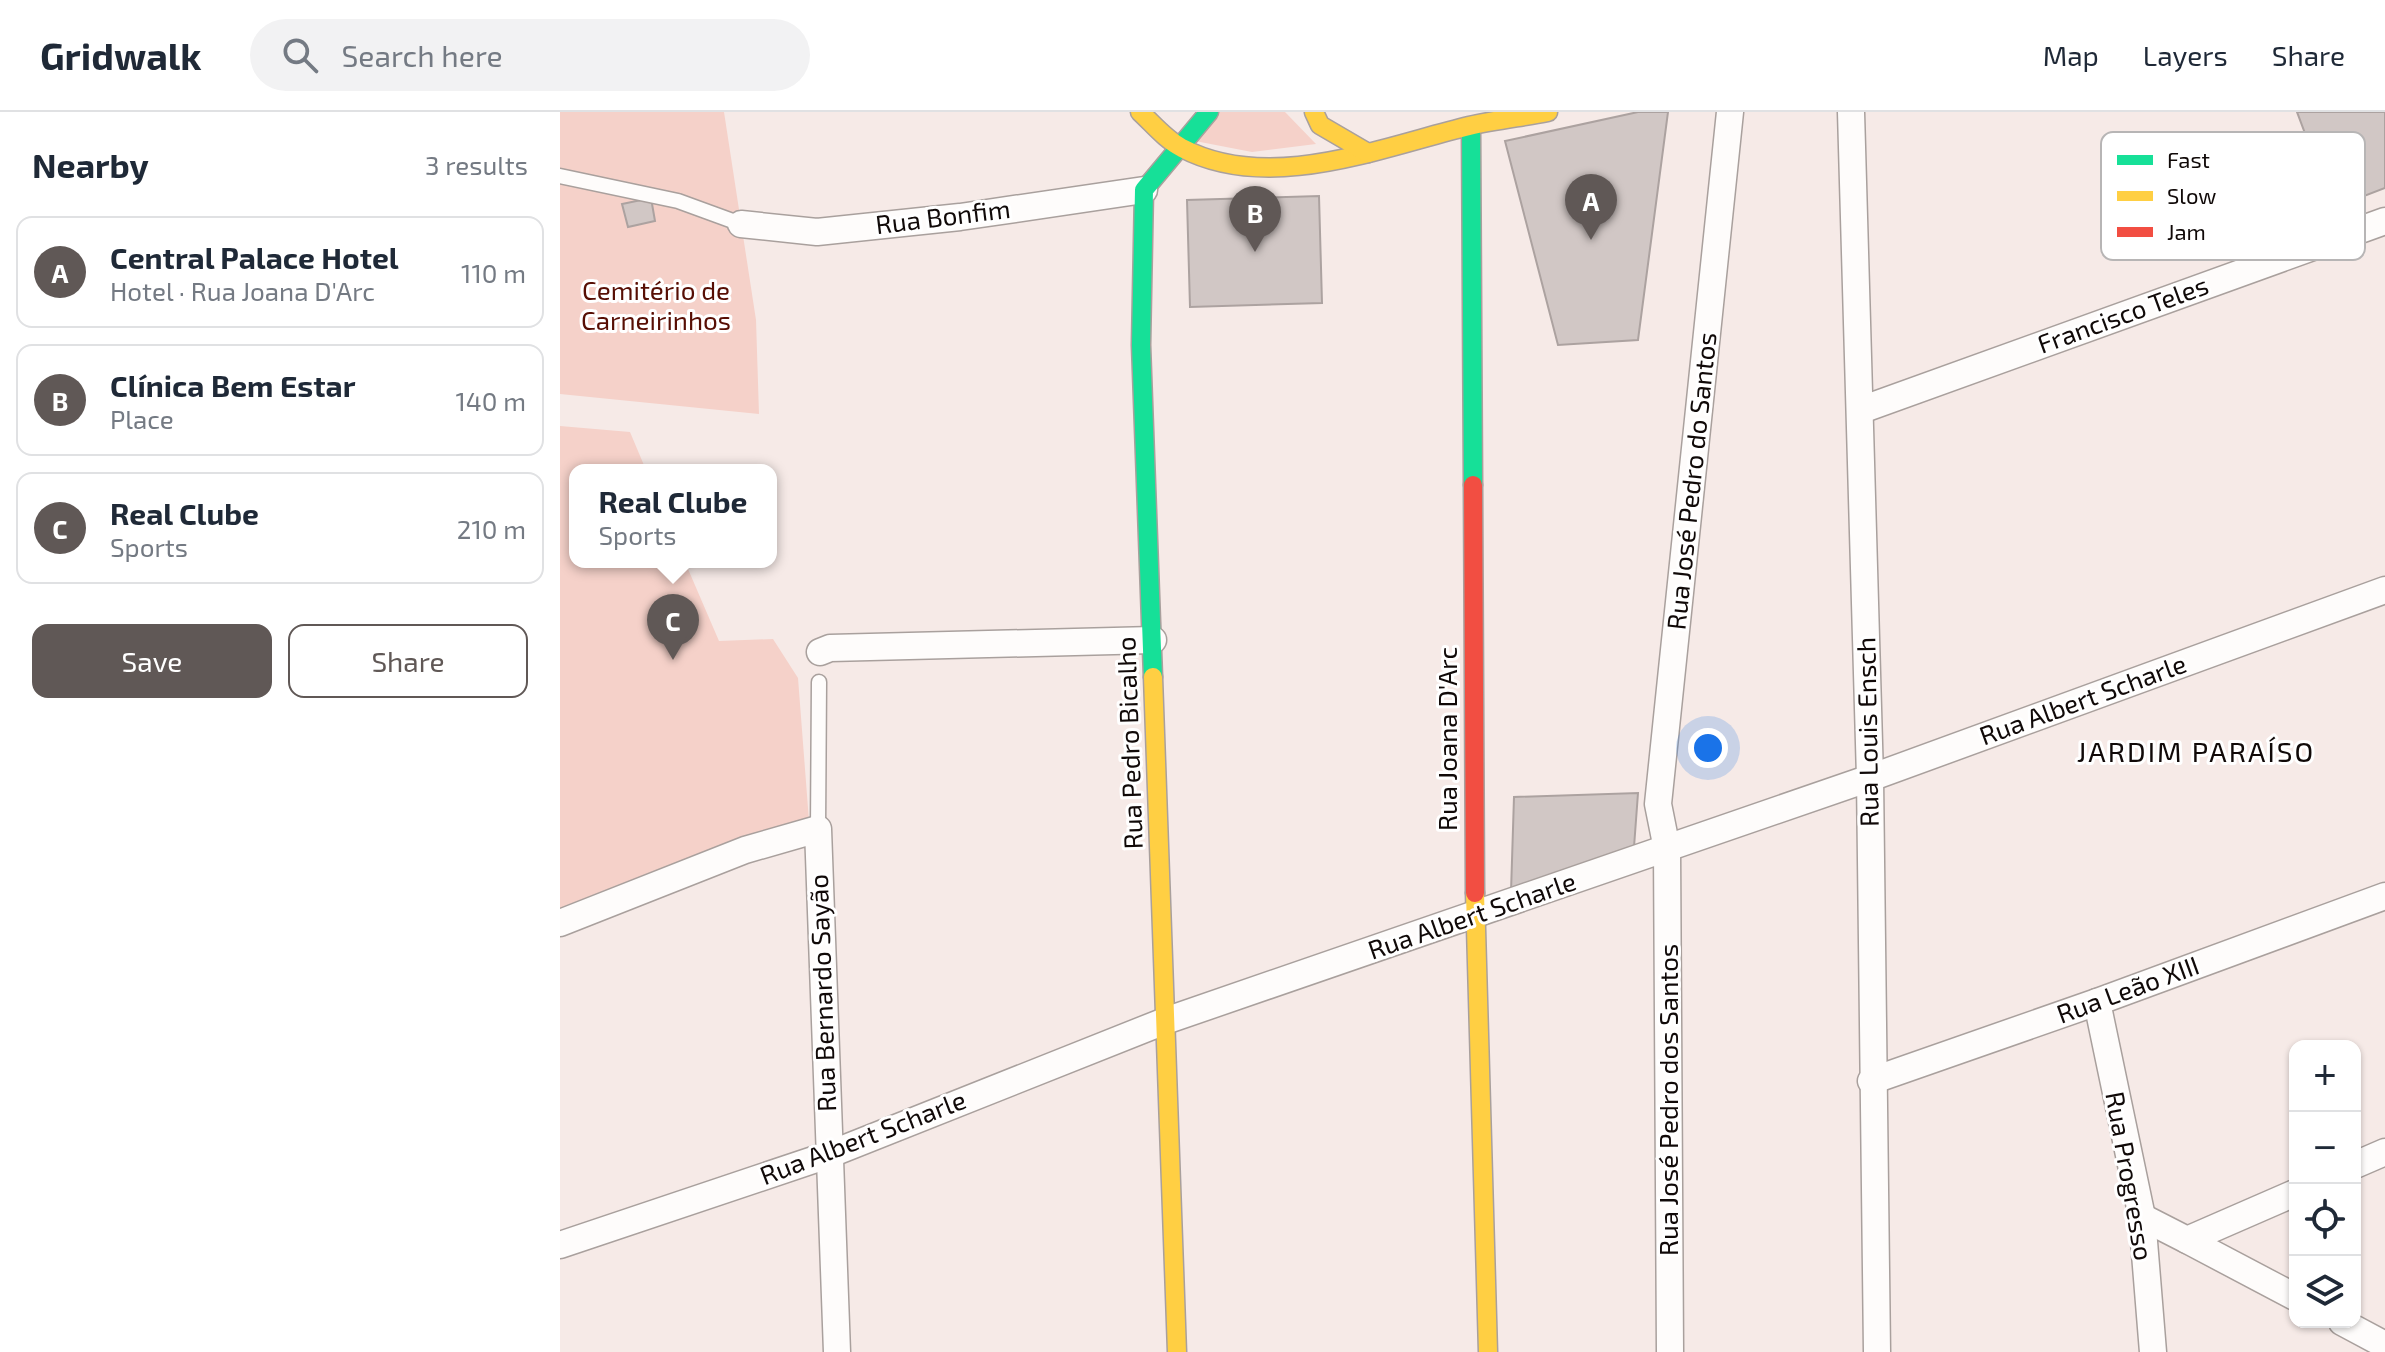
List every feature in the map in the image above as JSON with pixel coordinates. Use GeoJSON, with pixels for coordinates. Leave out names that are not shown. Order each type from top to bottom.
{"type":"FeatureCollection","features":[{"type":"Feature","properties":{"kind":"street"},"geometry":{"type":"LineString","coordinates":[[1140,112],[1182,148],[1234,165],[1310,163],[1368,153],[1471,126],[1548,112]]}},
{"type":"Feature","properties":{"kind":"street"},"geometry":{"type":"LineString","coordinates":[[1144,190],[1209,112]]}},
{"type":"Feature","properties":{"kind":"street"},"geometry":{"type":"LineString","coordinates":[[1314,112],[1320,125],[1368,153]]}},
{"type":"Feature","properties":{"kind":"street","name":"Rua José Pedro do Santos"},"geometry":{"type":"LineString","coordinates":[[1667,849],[1658,804],[1730,112]]}},
{"type":"Feature","properties":{"kind":"street","name":"Rua Louis Ensch"},"geometry":{"type":"LineString","coordinates":[[1851,112],[1870,778],[1871,1081],[1877,1352]]}},
{"type":"Feature","properties":{"kind":"street","name":"Rua Joana D'Arc"},"geometry":{"type":"LineString","coordinates":[[1471,126],[1475,915],[1488,1352]]}},
{"type":"Feature","properties":{"kind":"street","name":"Rua Bonfim"},"geometry":{"type":"LineString","coordinates":[[741,224],[817,232],[1144,190]]}},
{"type":"Feature","properties":{"kind":"street","name":"Rua Pedro Bicalho"},"geometry":{"type":"LineString","coordinates":[[1144,190],[1141,345],[1177,1352]]}},
{"type":"Feature","properties":{"kind":"street","name":"Francisco Teles"},"geometry":{"type":"LineString","coordinates":[[2365,228],[2385,221]]}},
{"type":"Feature","properties":{"kind":"street","name":"Francisco Teles"},"geometry":{"type":"LineString","coordinates":[[1861,410],[2277,260]]}},
{"type":"Feature","properties":{"kind":"street","name":"Rua Albert Scharle"},"geometry":{"type":"LineString","coordinates":[[560,1245],[828,1155],[1165,1021],[1870,778],[2385,590]]}},
{"type":"Feature","properties":{"kind":"street"},"geometry":{"type":"LineString","coordinates":[[820,652],[830,648],[1153,640]]}},
{"type":"Feature","properties":{"kind":"street"},"geometry":{"type":"LineString","coordinates":[[560,923],[745,850],[818,829]]}},
{"type":"Feature","properties":{"kind":"street","name":"Rua Bernardo Sayão"},"geometry":{"type":"LineString","coordinates":[[818,829],[837,1352]]}},
{"type":"Feature","properties":{"kind":"street","name":"Rua José Pedro dos Santos"},"geometry":{"type":"LineString","coordinates":[[1667,849],[1670,1352]]}},
{"type":"Feature","properties":{"kind":"street","name":"Rua Leão XIII"},"geometry":{"type":"LineString","coordinates":[[1871,1081],[2385,896]]}},
{"type":"Feature","properties":{"kind":"street","name":"Rua Progresso"},"geometry":{"type":"LineString","coordinates":[[2097,1002],[2142,1217],[2153,1352]]}},
{"type":"Feature","properties":{"kind":"street"},"geometry":{"type":"LineString","coordinates":[[2361,1162],[2385,1152]]}},
{"type":"Feature","properties":{"kind":"street"},"geometry":{"type":"LineString","coordinates":[[2187,1240],[2289,1196]]}},
{"type":"Feature","properties":{"kind":"street"},"geometry":{"type":"LineString","coordinates":[[2142,1217],[2289,1294]]}},
{"type":"Feature","properties":{"kind":"street"},"geometry":{"type":"LineString","coordinates":[[2353,1328],[2385,1345]]}},
{"type":"Feature","properties":{"kind":"lane"},"geometry":{"type":"LineString","coordinates":[[560,176],[678,201],[741,224]]}},
{"type":"Feature","properties":{"kind":"lane","name":"Rua Bernardo Sayão"},"geometry":{"type":"LineString","coordinates":[[818,829],[819,682]]}},
{"type":"Feature","properties":{"kind":"green space","name":"Cemitério de Carneirinhos"},"geometry":{"type":"Polygon","coordinates":[[[560,112],[724,112],[756,320],[759,414],[560,394],[560,112]]]}},
{"type":"Feature","properties":{"kind":"green space"},"geometry":{"type":"Polygon","coordinates":[[[1216,112],[1285,112],[1316,144],[1252,152],[1195,141],[1216,112]]]}},
{"type":"Feature","properties":{"kind":"green space"},"geometry":{"type":"Polygon","coordinates":[[[560,426],[630,432],[643,464],[569,464],[569,568],[688,568],[719,641],[773,639],[798,678],[809,821],[560,912],[560,426]]]}},
{"type":"Feature","properties":{"kind":"building"},"geometry":{"type":"Polygon","coordinates":[[[1638,112],[1668,112],[1638,340],[1558,345],[1505,141],[1638,112]]]}},
{"type":"Feature","properties":{"kind":"building"},"geometry":{"type":"Polygon","coordinates":[[[2297,112],[2385,112],[2385,188],[2365,196],[2365,132],[2304,132],[2297,112]]]}},
{"type":"Feature","properties":{"kind":"building"},"geometry":{"type":"Polygon","coordinates":[[[1319,196],[1322,303],[1190,307],[1187,200],[1319,196]]]}},
{"type":"Feature","properties":{"kind":"building"},"geometry":{"type":"Polygon","coordinates":[[[651,198],[655,221],[628,227],[622,204],[651,198]]]}},
{"type":"Feature","properties":{"kind":"building"},"geometry":{"type":"Polygon","coordinates":[[[1638,793],[1634,847],[1511,892],[1514,797],[1638,793]]]}},
{"type":"Feature","properties":{"kind":"traffic: fast"},"geometry":{"type":"LineString","coordinates":[[1153,677],[1141,345],[1144,190],[1209,112]]}},
{"type":"Feature","properties":{"kind":"traffic: fast"},"geometry":{"type":"LineString","coordinates":[[1471,126],[1473,485]]}},
{"type":"Feature","properties":{"kind":"traffic: slow"},"geometry":{"type":"LineString","coordinates":[[1140,112],[1182,148],[1216,161],[1251,167],[1288,167],[1326,162],[1469,126],[1548,112]]}},
{"type":"Feature","properties":{"kind":"traffic: slow"},"geometry":{"type":"LineString","coordinates":[[1314,112],[1320,125],[1368,153]]}},
{"type":"Feature","properties":{"kind":"traffic: slow"},"geometry":{"type":"LineString","coordinates":[[1153,677],[1177,1352]]}},
{"type":"Feature","properties":{"kind":"traffic: slow"},"geometry":{"type":"LineString","coordinates":[[1475,893],[1488,1352]]}},
{"type":"Feature","properties":{"kind":"traffic: jam"},"geometry":{"type":"LineString","coordinates":[[1473,485],[1475,893]]}},
{"type":"Feature","properties":{"kind":"place","name":"Central Palace Hotel"},"geometry":{"type":"Point","coordinates":[1591,240]}},
{"type":"Feature","properties":{"kind":"place","name":"Clínica Bem Estar"},"geometry":{"type":"Point","coordinates":[1255,252]}},
{"type":"Feature","properties":{"kind":"place","name":"Real Clube"},"geometry":{"type":"Point","coordinates":[673,660]}},
{"type":"Feature","properties":{"kind":"district","name":"JARDIM PARAÍSO"},"geometry":{"type":"Point","coordinates":[2196,752]}}]}
